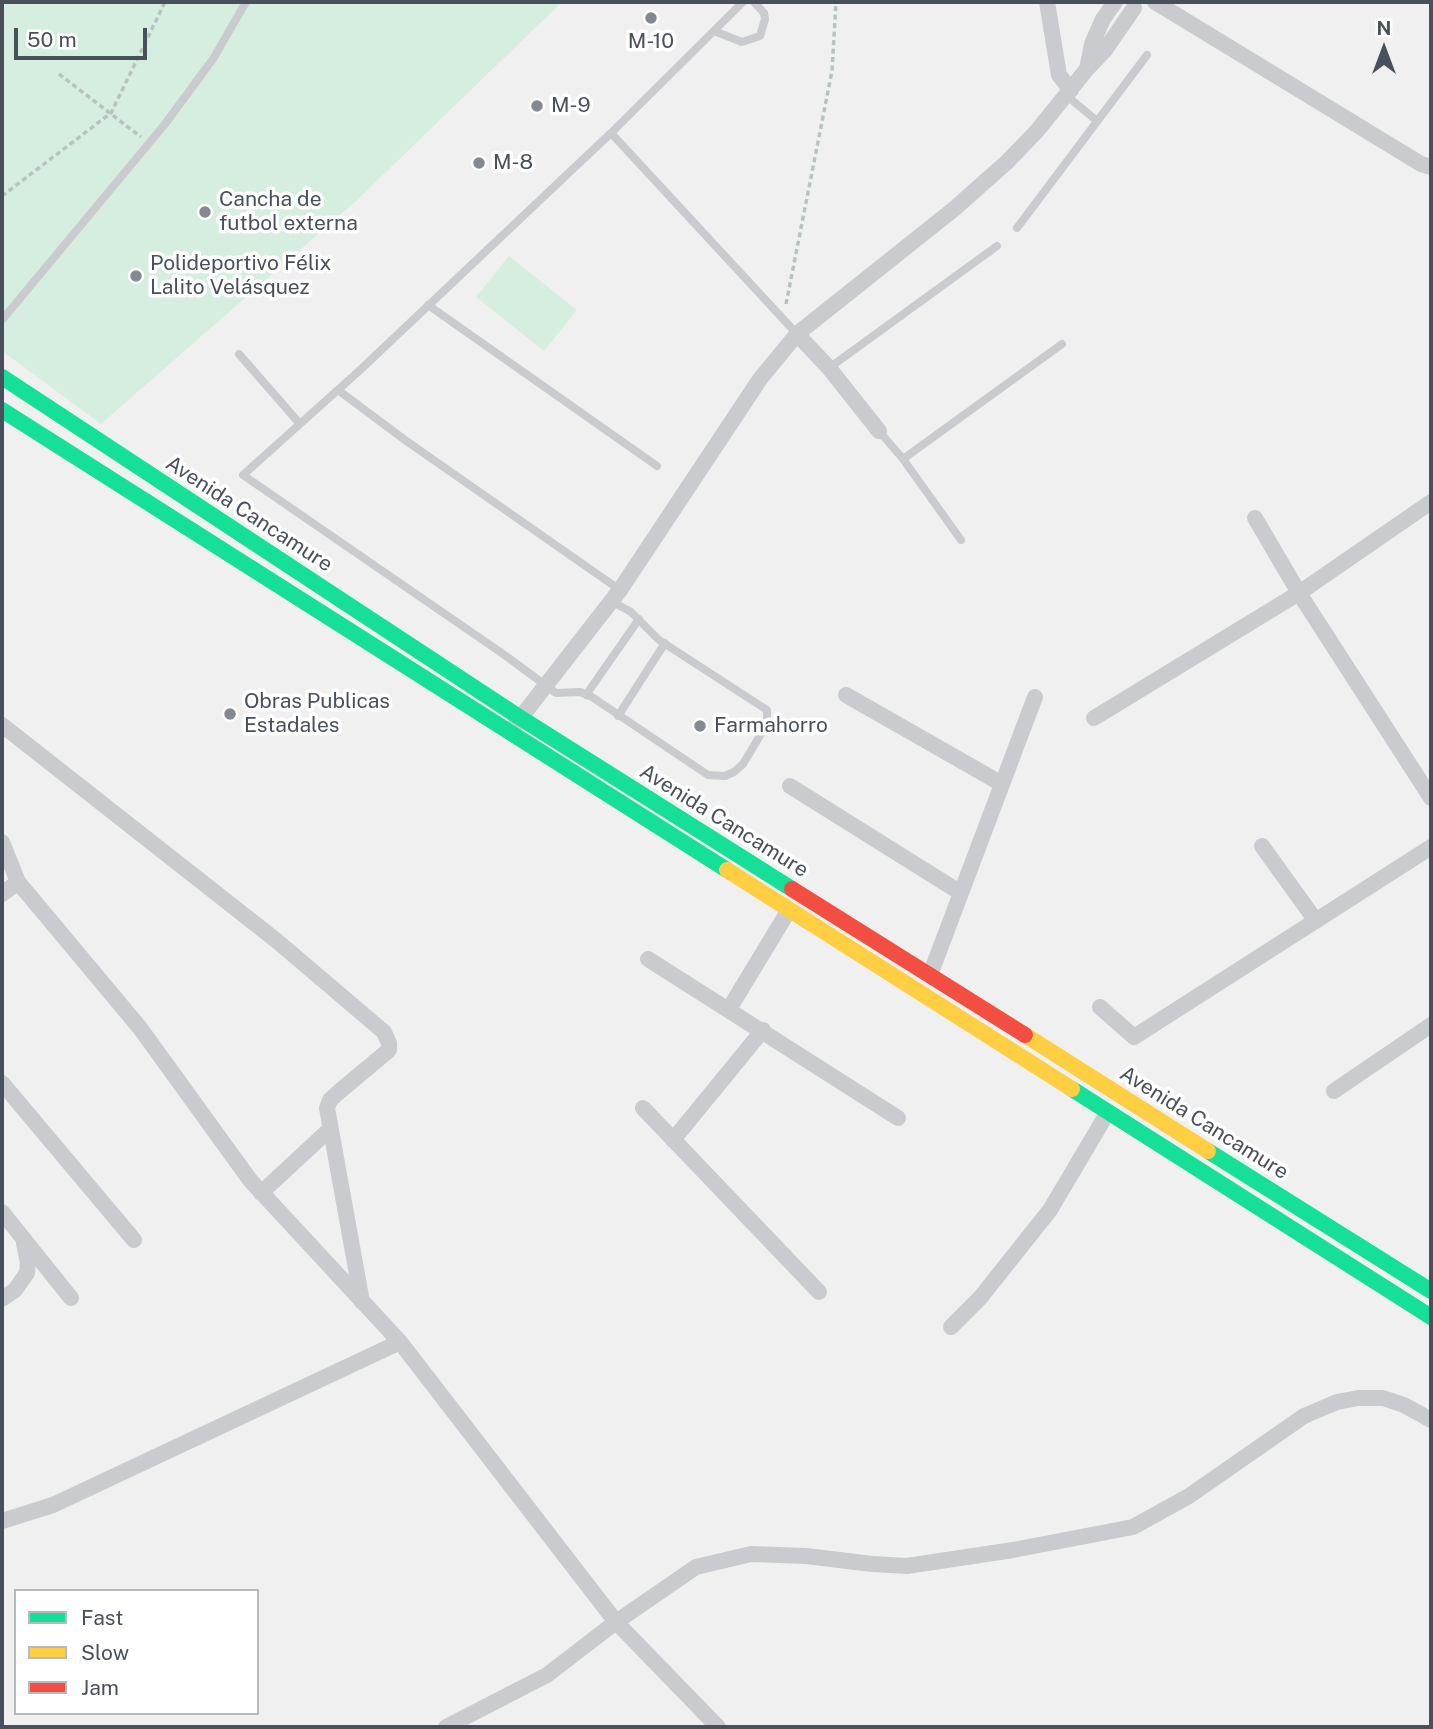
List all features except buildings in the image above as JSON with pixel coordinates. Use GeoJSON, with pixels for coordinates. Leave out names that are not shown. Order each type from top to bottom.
{"type":"FeatureCollection","features":[{"type":"Feature","properties":{"kind":"main road","name":"Avenida Cancamure"},"geometry":{"type":"LineString","coordinates":[[2,377],[519,717],[1431,1291]]}},
{"type":"Feature","properties":{"kind":"main road","name":"Avenida Cancamure"},"geometry":{"type":"LineString","coordinates":[[2,410],[1430,1314]]}},
{"type":"Feature","properties":{"kind":"street"},"geometry":{"type":"LineString","coordinates":[[1047,2],[1059,75],[1068,92]]}},
{"type":"Feature","properties":{"kind":"street"},"geometry":{"type":"LineString","coordinates":[[1087,69],[1092,44],[1103,19],[1116,2],[1126,7],[1140,5]]}},
{"type":"Feature","properties":{"kind":"street"},"geometry":{"type":"LineString","coordinates":[[1155,2],[1421,164],[1431,167]]}},
{"type":"Feature","properties":{"kind":"street"},"geometry":{"type":"LineString","coordinates":[[510,733],[519,717],[615,595],[760,379],[797,334],[954,209],[1007,162],[1105,50],[1140,5]]}},
{"type":"Feature","properties":{"kind":"street"},"geometry":{"type":"LineString","coordinates":[[797,334],[829,368],[879,431]]}},
{"type":"Feature","properties":{"kind":"street"},"geometry":{"type":"LineString","coordinates":[[1094,718],[1299,593],[1429,509]]}},
{"type":"Feature","properties":{"kind":"street"},"geometry":{"type":"LineString","coordinates":[[1255,518],[1299,593],[1431,798]]}},
{"type":"Feature","properties":{"kind":"street"},"geometry":{"type":"LineString","coordinates":[[846,695],[1002,784]]}},
{"type":"Feature","properties":{"kind":"street"},"geometry":{"type":"LineString","coordinates":[[930,975],[1035,697]]}},
{"type":"Feature","properties":{"kind":"street"},"geometry":{"type":"LineString","coordinates":[[2,725],[277,941],[384,1032],[388,1051],[330,1100],[327,1108],[362,1302]]}},
{"type":"Feature","properties":{"kind":"street"},"geometry":{"type":"LineString","coordinates":[[790,786],[961,892]]}},
{"type":"Feature","properties":{"kind":"street"},"geometry":{"type":"LineString","coordinates":[[2,842],[18,882],[140,1028],[261,1192],[400,1342],[616,1622],[718,1727]]}},
{"type":"Feature","properties":{"kind":"street"},"geometry":{"type":"LineString","coordinates":[[1262,846],[1315,921]]}},
{"type":"Feature","properties":{"kind":"street"},"geometry":{"type":"LineString","coordinates":[[1100,1007],[1134,1037],[1431,847]]}},
{"type":"Feature","properties":{"kind":"street"},"geometry":{"type":"LineString","coordinates":[[2,894],[18,882]]}},
{"type":"Feature","properties":{"kind":"street"},"geometry":{"type":"LineString","coordinates":[[729,1009],[789,910]]}},
{"type":"Feature","properties":{"kind":"street"},"geometry":{"type":"LineString","coordinates":[[648,959],[898,1118]]}},
{"type":"Feature","properties":{"kind":"street"},"geometry":{"type":"LineString","coordinates":[[1334,1091],[1431,1026]]}},
{"type":"Feature","properties":{"kind":"street"},"geometry":{"type":"LineString","coordinates":[[673,1140],[763,1030]]}},
{"type":"Feature","properties":{"kind":"street"},"geometry":{"type":"LineString","coordinates":[[2,1083],[134,1240]]}},
{"type":"Feature","properties":{"kind":"street"},"geometry":{"type":"LineString","coordinates":[[643,1108],[819,1292]]}},
{"type":"Feature","properties":{"kind":"street"},"geometry":{"type":"LineString","coordinates":[[951,1328],[980,1298],[1050,1210],[1108,1112]]}},
{"type":"Feature","properties":{"kind":"street"},"geometry":{"type":"LineString","coordinates":[[261,1192],[330,1129]]}},
{"type":"Feature","properties":{"kind":"street"},"geometry":{"type":"LineString","coordinates":[[2,1212],[71,1298]]}},
{"type":"Feature","properties":{"kind":"street"},"geometry":{"type":"LineString","coordinates":[[2,1299],[15,1290],[27,1273],[26,1247],[18,1231]]}},
{"type":"Feature","properties":{"kind":"street"},"geometry":{"type":"LineString","coordinates":[[2,1521],[53,1505],[400,1342]]}},
{"type":"Feature","properties":{"kind":"street"},"geometry":{"type":"LineString","coordinates":[[446,1727],[547,1675],[616,1622],[696,1567],[751,1554],[806,1556],[907,1566],[1013,1550],[1133,1527],[1189,1496],[1304,1416],[1337,1402],[1358,1398],[1384,1398],[1405,1405],[1431,1420]]}},
{"type":"Feature","properties":{"kind":"lane"},"geometry":{"type":"LineString","coordinates":[[2,320],[149,143],[213,59],[246,2]]}},
{"type":"Feature","properties":{"kind":"lane"},"geometry":{"type":"LineString","coordinates":[[338,390],[615,595],[649,632],[767,710],[767,724],[743,764],[734,772],[708,775],[586,695],[580,692],[556,693],[243,475],[338,390],[611,133],[743,2]]}},
{"type":"Feature","properties":{"kind":"lane"},"geometry":{"type":"LineString","coordinates":[[714,31],[742,42],[760,36],[764,13],[754,2]]}},
{"type":"Feature","properties":{"kind":"lane"},"geometry":{"type":"LineString","coordinates":[[1017,228],[1147,55]]}},
{"type":"Feature","properties":{"kind":"lane"},"geometry":{"type":"LineString","coordinates":[[1068,92],[1097,121]]}},
{"type":"Feature","properties":{"kind":"lane"},"geometry":{"type":"LineString","coordinates":[[611,133],[797,334]]}},
{"type":"Feature","properties":{"kind":"lane"},"geometry":{"type":"LineString","coordinates":[[829,368],[997,246]]}},
{"type":"Feature","properties":{"kind":"lane"},"geometry":{"type":"LineString","coordinates":[[428,305],[657,466]]}},
{"type":"Feature","properties":{"kind":"lane"},"geometry":{"type":"LineString","coordinates":[[903,459],[1062,344]]}},
{"type":"Feature","properties":{"kind":"lane"},"geometry":{"type":"LineString","coordinates":[[239,354],[300,424]]}},
{"type":"Feature","properties":{"kind":"lane"},"geometry":{"type":"LineString","coordinates":[[879,431],[903,459],[961,540]]}},
{"type":"Feature","properties":{"kind":"lane"},"geometry":{"type":"LineString","coordinates":[[586,695],[639,619]]}},
{"type":"Feature","properties":{"kind":"lane"},"geometry":{"type":"LineString","coordinates":[[618,716],[665,643]]}},
{"type":"Feature","properties":{"kind":"path"},"geometry":{"type":"LineString","coordinates":[[2,196],[111,113],[164,2]]}},
{"type":"Feature","properties":{"kind":"path"},"geometry":{"type":"LineString","coordinates":[[783,320],[832,71],[836,2]]}},
{"type":"Feature","properties":{"kind":"path"},"geometry":{"type":"LineString","coordinates":[[60,75],[149,143]]}},
{"type":"Feature","properties":{"kind":"green space","name":"Polideportivo Félix Lalito Velásquez"},"geometry":{"type":"Polygon","coordinates":[[[2,2],[562,2],[357,200],[101,424],[2,351],[2,2]]]}},
{"type":"Feature","properties":{"kind":"green space"},"geometry":{"type":"Polygon","coordinates":[[[509,256],[577,310],[544,351],[476,297],[509,256]]]}},
{"type":"Feature","properties":{"kind":"traffic: fast"},"geometry":{"type":"LineString","coordinates":[[2,377],[519,717],[792,889]]}},
{"type":"Feature","properties":{"kind":"traffic: fast"},"geometry":{"type":"LineString","coordinates":[[2,410],[727,870]]}},
{"type":"Feature","properties":{"kind":"traffic: fast"},"geometry":{"type":"LineString","coordinates":[[1072,1089],[1431,1317]]}},
{"type":"Feature","properties":{"kind":"traffic: fast"},"geometry":{"type":"LineString","coordinates":[[1208,1151],[1431,1291]]}},
{"type":"Feature","properties":{"kind":"traffic: slow"},"geometry":{"type":"LineString","coordinates":[[727,870],[1072,1089]]}},
{"type":"Feature","properties":{"kind":"traffic: slow"},"geometry":{"type":"LineString","coordinates":[[1025,1035],[1208,1151]]}},
{"type":"Feature","properties":{"kind":"traffic: jam"},"geometry":{"type":"LineString","coordinates":[[792,889],[1025,1035]]}},
{"type":"Feature","properties":{"kind":"place","name":"M-10"},"geometry":{"type":"Point","coordinates":[651,18]}},
{"type":"Feature","properties":{"kind":"place","name":"M-9"},"geometry":{"type":"Point","coordinates":[537,106]}},
{"type":"Feature","properties":{"kind":"place","name":"M-8"},"geometry":{"type":"Point","coordinates":[479,163]}},
{"type":"Feature","properties":{"kind":"place","name":"Cancha de futbol externa"},"geometry":{"type":"Point","coordinates":[205,212]}},
{"type":"Feature","properties":{"kind":"place","name":"Polideportivo Félix Lalito Velásquez"},"geometry":{"type":"Point","coordinates":[136,276]}},
{"type":"Feature","properties":{"kind":"place","name":"Obras Publicas Estadales"},"geometry":{"type":"Point","coordinates":[230,714]}},
{"type":"Feature","properties":{"kind":"place","name":"Farmahorro"},"geometry":{"type":"Point","coordinates":[700,726]}}]}
